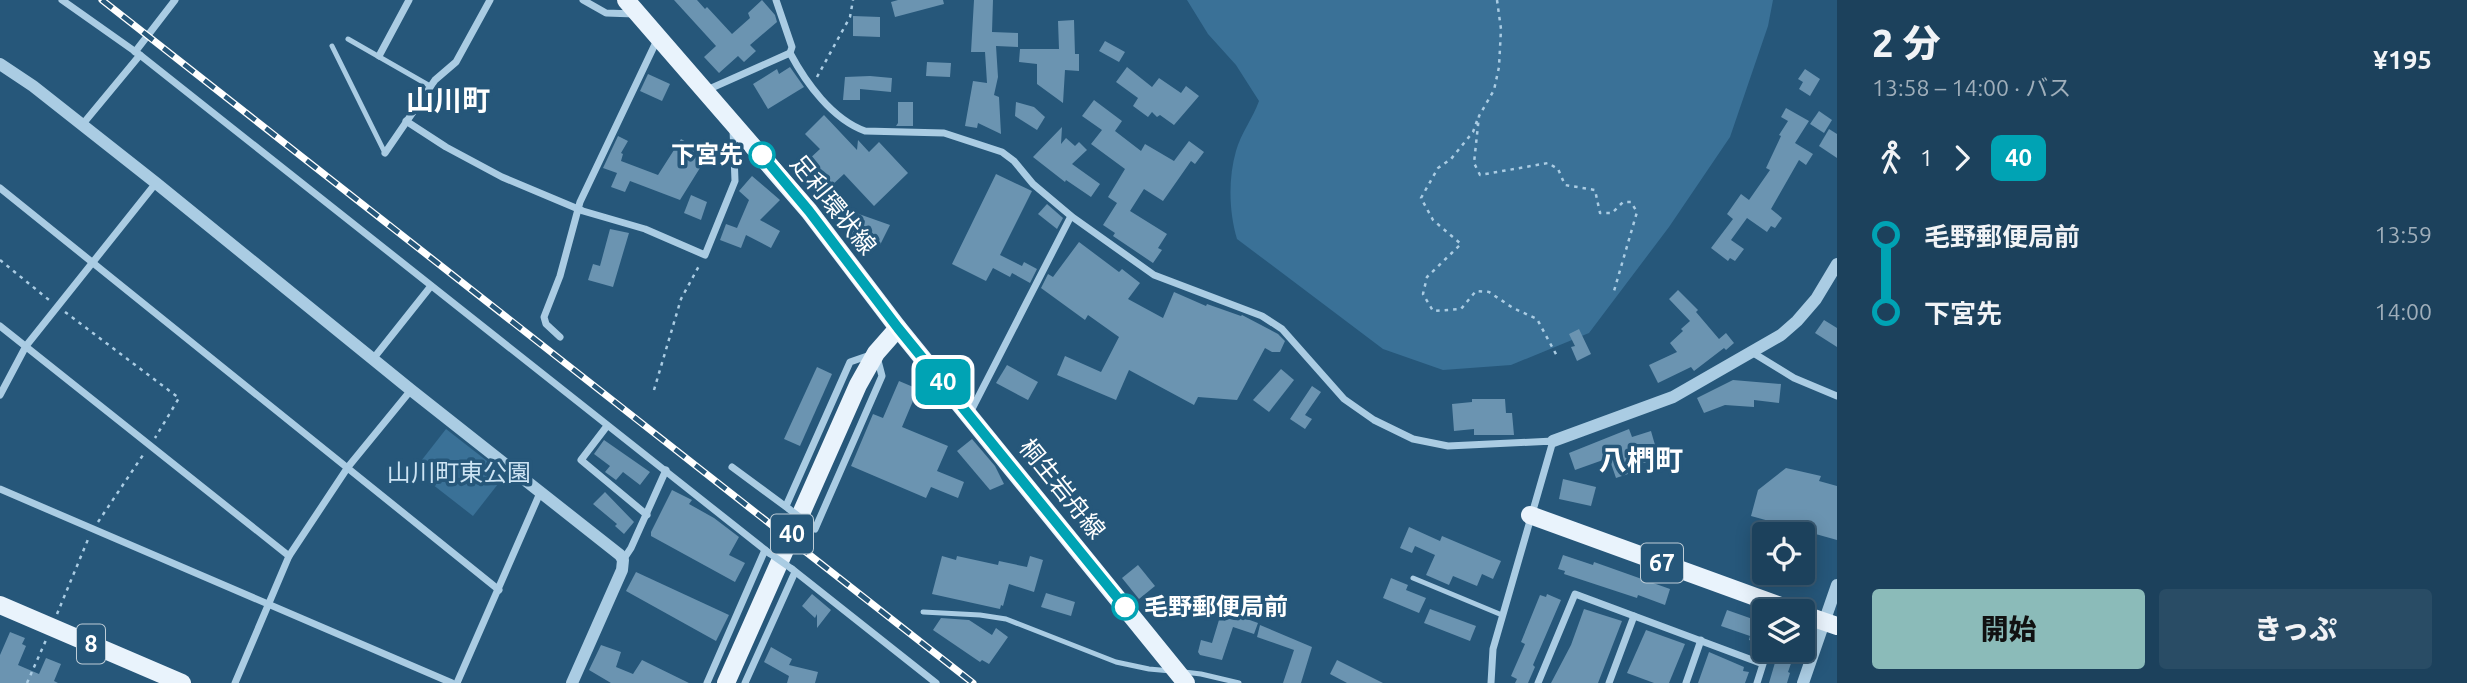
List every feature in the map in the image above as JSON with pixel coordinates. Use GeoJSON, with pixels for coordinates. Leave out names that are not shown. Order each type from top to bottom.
{"type":"FeatureCollection","features":[{"type":"Feature","properties":{"kind":"main road","name":"足利環状線"},"geometry":{"type":"LineString","coordinates":[[626,0],[809,211],[898,328]]}},
{"type":"Feature","properties":{"kind":"main road","name":"40"},"geometry":{"type":"LineString","coordinates":[[726,683],[858,385],[876,353],[898,328]]}},
{"type":"Feature","properties":{"kind":"main road","name":"桐生岩舟線"},"geometry":{"type":"LineString","coordinates":[[898,328],[966,408],[1182,677]]}},
{"type":"Feature","properties":{"kind":"main road","name":"67"},"geometry":{"type":"LineString","coordinates":[[1530,515],[1761,599]]}},
{"type":"Feature","properties":{"kind":"main road","name":"8"},"geometry":{"type":"LineString","coordinates":[[0,606],[182,683]]}},
{"type":"Feature","properties":{"kind":"street"},"geometry":{"type":"LineString","coordinates":[[62,0],[137,53],[936,683]]}},
{"type":"Feature","properties":{"kind":"street"},"geometry":{"type":"LineString","coordinates":[[81,125],[175,0]]}},
{"type":"Feature","properties":{"kind":"street"},"geometry":{"type":"LineString","coordinates":[[379,56],[409,0]]}},
{"type":"Feature","properties":{"kind":"street"},"geometry":{"type":"LineString","coordinates":[[385,153],[430,86],[456,62],[490,0]]}},
{"type":"Feature","properties":{"kind":"street"},"geometry":{"type":"LineString","coordinates":[[583,0],[606,13],[640,15]]}},
{"type":"Feature","properties":{"kind":"street"},"geometry":{"type":"LineString","coordinates":[[776,0],[792,47],[790,53],[810,89],[853,127],[865,131],[944,133],[1002,152],[1014,161],[1033,184],[1071,216],[1154,275],[1262,316],[1282,329],[1344,399],[1374,420],[1413,439],[1448,446],[1553,441],[1673,397],[1781,335],[1816,299],[1837,264]]}},
{"type":"Feature","properties":{"kind":"street"},"geometry":{"type":"LineString","coordinates":[[560,337],[546,324],[544,317],[560,276],[580,202],[659,36]]}},
{"type":"Feature","properties":{"kind":"street"},"geometry":{"type":"LineString","coordinates":[[706,90],[790,53]]}},
{"type":"Feature","properties":{"kind":"street"},"geometry":{"type":"LineString","coordinates":[[0,64],[33,86],[156,183],[620,555],[623,561]]}},
{"type":"Feature","properties":{"kind":"street"},"geometry":{"type":"LineString","coordinates":[[406,121],[446,147],[546,197],[645,229],[705,255],[736,174],[733,121]]}},
{"type":"Feature","properties":{"kind":"street"},"geometry":{"type":"LineString","coordinates":[[0,395],[26,346],[156,183]]}},
{"type":"Feature","properties":{"kind":"street"},"geometry":{"type":"LineString","coordinates":[[0,188],[499,590]]}},
{"type":"Feature","properties":{"kind":"street"},"geometry":{"type":"LineString","coordinates":[[966,408],[1071,216]]}},
{"type":"Feature","properties":{"kind":"street"},"geometry":{"type":"LineString","coordinates":[[373,359],[431,286]]}},
{"type":"Feature","properties":{"kind":"street"},"geometry":{"type":"LineString","coordinates":[[0,326],[289,556]]}},
{"type":"Feature","properties":{"kind":"street"},"geometry":{"type":"LineString","coordinates":[[1750,351],[1794,378],[1837,397]]}},
{"type":"Feature","properties":{"kind":"street"},"geometry":{"type":"LineString","coordinates":[[732,467],[815,529],[882,376],[876,353],[850,362],[787,508]]}},
{"type":"Feature","properties":{"kind":"street"},"geometry":{"type":"LineString","coordinates":[[235,683],[289,556],[348,467],[411,390]]}},
{"type":"Feature","properties":{"kind":"street"},"geometry":{"type":"LineString","coordinates":[[607,426],[581,460],[647,515]]}},
{"type":"Feature","properties":{"kind":"street"},"geometry":{"type":"LineString","coordinates":[[1491,683],[1493,649],[1553,441]]}},
{"type":"Feature","properties":{"kind":"street"},"geometry":{"type":"LineString","coordinates":[[572,683],[622,570],[623,561],[666,470]]}},
{"type":"Feature","properties":{"kind":"street"},"geometry":{"type":"LineString","coordinates":[[0,489],[455,683],[499,590],[540,493]]}},
{"type":"Feature","properties":{"kind":"street"},"geometry":{"type":"LineString","coordinates":[[707,683],[767,552]]}},
{"type":"Feature","properties":{"kind":"street"},"geometry":{"type":"LineString","coordinates":[[749,682],[793,571]]}},
{"type":"Feature","properties":{"kind":"street"},"geometry":{"type":"LineString","coordinates":[[1804,683],[1830,624],[1837,584]]}},
{"type":"Feature","properties":{"kind":"street"},"geometry":{"type":"LineString","coordinates":[[1538,683],[1575,594],[1763,664],[1757,683]]}},
{"type":"Feature","properties":{"kind":"street"},"geometry":{"type":"LineString","coordinates":[[1609,683],[1634,616]]}},
{"type":"Feature","properties":{"kind":"street"},"geometry":{"type":"LineString","coordinates":[[1686,683],[1701,640]]}},
{"type":"Feature","properties":{"kind":"lane"},"geometry":{"type":"LineString","coordinates":[[348,39],[430,86]]}},
{"type":"Feature","properties":{"kind":"lane"},"geometry":{"type":"LineString","coordinates":[[332,46],[385,153]]}},
{"type":"Feature","properties":{"kind":"lane"},"geometry":{"type":"LineString","coordinates":[[1413,578],[1502,615]]}},
{"type":"Feature","properties":{"kind":"lane"},"geometry":{"type":"LineString","coordinates":[[923,612],[1006,619],[1116,662],[1182,677],[1201,674],[1239,683]]}},
{"type":"Feature","properties":{"kind":"path"},"geometry":{"type":"LineString","coordinates":[[810,89],[850,17],[853,0]]}},
{"type":"Feature","properties":{"kind":"path"},"geometry":{"type":"LineString","coordinates":[[1497,0],[1501,29],[1499,68],[1494,90],[1472,132],[1451,159],[1438,168],[1421,198],[1433,220],[1461,244],[1427,277],[1423,294],[1433,311],[1461,309],[1476,291],[1489,292],[1536,319],[1557,356]]}},
{"type":"Feature","properties":{"kind":"path"},"geometry":{"type":"LineString","coordinates":[[1479,116],[1474,163],[1480,175],[1548,163],[1558,169],[1565,186],[1595,190],[1600,213],[1612,213],[1623,202],[1630,202],[1637,212],[1614,291]]}},
{"type":"Feature","properties":{"kind":"path"},"geometry":{"type":"LineString","coordinates":[[654,390],[681,299],[705,255]]}},
{"type":"Feature","properties":{"kind":"path"},"geometry":{"type":"LineString","coordinates":[[0,260],[180,398],[93,529],[27,683]]}},
{"type":"Feature","properties":{"kind":"green space"},"geometry":{"type":"Polygon","coordinates":[[[1187,0],[1773,0],[1768,26],[1730,137],[1669,227],[1589,333],[1511,365],[1443,370],[1383,349],[1237,239],[1232,218],[1233,162],[1259,101],[1236,65],[1208,34],[1187,0]]]}},
{"type":"Feature","properties":{"kind":"green space","name":"山川町東公園"},"geometry":{"type":"Polygon","coordinates":[[[446,429],[505,475],[473,516],[414,470],[446,429]]]}},
{"type":"Feature","properties":{"kind":"building"},"geometry":{"type":"Polygon","coordinates":[[[674,0],[697,0],[732,34],[750,18],[748,13],[762,0],[775,15],[777,22],[750,45],[756,51],[744,62],[738,56],[719,73],[704,57],[716,46],[674,0]]]}},
{"type":"Feature","properties":{"kind":"building"},"geometry":{"type":"Polygon","coordinates":[[[943,0],[944,4],[895,17],[891,2],[943,0]]]}},
{"type":"Feature","properties":{"kind":"building"},"geometry":{"type":"Polygon","coordinates":[[[974,0],[993,0],[992,32],[1018,33],[1018,47],[996,46],[998,77],[994,95],[999,97],[1001,134],[978,123],[977,128],[965,126],[973,81],[987,83],[985,52],[971,52],[974,0]]]}},
{"type":"Feature","properties":{"kind":"building"},"geometry":{"type":"Polygon","coordinates":[[[853,16],[880,17],[880,37],[853,36],[853,16]]]}},
{"type":"Feature","properties":{"kind":"building"},"geometry":{"type":"Polygon","coordinates":[[[1074,20],[1075,54],[1079,54],[1079,71],[1065,70],[1063,103],[1037,84],[1037,64],[1019,62],[1020,49],[1059,49],[1058,21],[1074,20]]]}},
{"type":"Feature","properties":{"kind":"building"},"geometry":{"type":"Polygon","coordinates":[[[1105,41],[1125,52],[1119,62],[1099,51],[1105,41]]]}},
{"type":"Feature","properties":{"kind":"building"},"geometry":{"type":"Polygon","coordinates":[[[927,62],[951,63],[950,77],[926,76],[927,62]]]}},
{"type":"Feature","properties":{"kind":"building"},"geometry":{"type":"Polygon","coordinates":[[[790,67],[804,87],[768,109],[753,84],[777,69],[779,74],[790,67]]]}},
{"type":"Feature","properties":{"kind":"building"},"geometry":{"type":"Polygon","coordinates":[[[1127,67],[1152,87],[1159,78],[1181,93],[1186,86],[1199,96],[1174,125],[1152,112],[1148,117],[1133,106],[1138,98],[1116,82],[1127,67]]]}},
{"type":"Feature","properties":{"kind":"building"},"geometry":{"type":"Polygon","coordinates":[[[1805,69],[1820,79],[1810,96],[1799,89],[1803,82],[1798,79],[1805,69]]]}},
{"type":"Feature","properties":{"kind":"building"},"geometry":{"type":"Polygon","coordinates":[[[648,74],[670,84],[662,101],[640,91],[648,74]]]}},
{"type":"Feature","properties":{"kind":"building"},"geometry":{"type":"Polygon","coordinates":[[[845,77],[892,78],[891,92],[860,89],[860,100],[843,100],[845,77]]]}},
{"type":"Feature","properties":{"kind":"building"},"geometry":{"type":"Polygon","coordinates":[[[1094,100],[1122,121],[1115,131],[1141,151],[1145,144],[1174,161],[1189,141],[1204,152],[1195,164],[1191,161],[1163,201],[1144,189],[1130,211],[1167,234],[1158,248],[1162,250],[1153,263],[1113,236],[1115,233],[1103,225],[1117,203],[1108,197],[1125,169],[1091,144],[1102,130],[1082,116],[1094,100]]]}},
{"type":"Feature","properties":{"kind":"building"},"geometry":{"type":"Polygon","coordinates":[[[898,102],[913,102],[913,126],[896,126],[898,102]]]}},
{"type":"Feature","properties":{"kind":"building"},"geometry":{"type":"Polygon","coordinates":[[[1016,102],[1034,107],[1045,117],[1037,130],[1015,116],[1016,102]]]}},
{"type":"Feature","properties":{"kind":"building"},"geometry":{"type":"Polygon","coordinates":[[[1786,108],[1809,121],[1795,143],[1813,154],[1806,165],[1799,160],[1771,209],[1782,218],[1775,228],[1771,226],[1767,232],[1747,218],[1731,240],[1744,249],[1735,261],[1730,258],[1728,261],[1711,248],[1733,219],[1727,214],[1741,194],[1749,200],[1770,170],[1766,168],[1781,136],[1779,135],[1788,121],[1781,117],[1786,108]]]}},
{"type":"Feature","properties":{"kind":"building"},"geometry":{"type":"Polygon","coordinates":[[[1819,111],[1832,120],[1824,133],[1810,124],[1819,111]]]}},
{"type":"Feature","properties":{"kind":"building"},"geometry":{"type":"Polygon","coordinates":[[[824,115],[857,150],[858,140],[869,152],[879,142],[908,173],[874,206],[844,174],[830,187],[806,162],[820,149],[805,134],[824,115]]]}},
{"type":"Feature","properties":{"kind":"building"},"geometry":{"type":"Polygon","coordinates":[[[1062,127],[1061,144],[1066,138],[1075,146],[1079,142],[1087,150],[1072,164],[1100,184],[1091,197],[1066,180],[1065,182],[1033,157],[1062,127]]]}},
{"type":"Feature","properties":{"kind":"building"},"geometry":{"type":"Polygon","coordinates":[[[1829,129],[1837,134],[1837,158],[1819,146],[1829,129]]]}},
{"type":"Feature","properties":{"kind":"building"},"geometry":{"type":"Polygon","coordinates":[[[618,136],[628,141],[621,153],[621,161],[658,175],[681,139],[708,155],[680,200],[630,181],[625,192],[611,187],[617,173],[603,168],[618,136]]]}},
{"type":"Feature","properties":{"kind":"building"},"geometry":{"type":"Polygon","coordinates":[[[996,174],[1032,191],[1000,255],[1022,266],[1024,262],[1037,269],[1030,283],[1012,273],[1010,277],[993,268],[986,281],[952,264],[996,174]]]}},
{"type":"Feature","properties":{"kind":"building"},"geometry":{"type":"Polygon","coordinates":[[[752,176],[780,200],[760,220],[780,231],[771,248],[746,235],[741,248],[720,240],[726,224],[737,228],[749,200],[739,191],[752,176]]]}},
{"type":"Feature","properties":{"kind":"building"},"geometry":{"type":"Polygon","coordinates":[[[691,195],[707,202],[701,220],[684,213],[691,195]]]}},
{"type":"Feature","properties":{"kind":"building"},"geometry":{"type":"Polygon","coordinates":[[[1047,204],[1063,218],[1057,229],[1038,214],[1047,204]]]}},
{"type":"Feature","properties":{"kind":"building"},"geometry":{"type":"Polygon","coordinates":[[[856,213],[890,225],[879,247],[851,236],[847,223],[856,213]]]}},
{"type":"Feature","properties":{"kind":"building"},"geometry":{"type":"Polygon","coordinates":[[[610,229],[629,233],[613,287],[588,280],[593,264],[600,266],[610,229]]]}},
{"type":"Feature","properties":{"kind":"building"},"geometry":{"type":"Polygon","coordinates":[[[1079,242],[1119,272],[1122,269],[1140,283],[1128,299],[1163,318],[1174,292],[1206,306],[1207,304],[1242,315],[1278,334],[1285,341],[1280,352],[1265,348],[1237,400],[1198,397],[1194,405],[1129,370],[1116,400],[1057,375],[1065,356],[1101,372],[1119,337],[1088,315],[1085,320],[1041,288],[1048,274],[1053,277],[1079,242]]]}},
{"type":"Feature","properties":{"kind":"building"},"geometry":{"type":"Polygon","coordinates":[[[1678,290],[1698,310],[1696,312],[1719,339],[1726,333],[1734,343],[1694,371],[1691,367],[1658,383],[1649,365],[1677,352],[1670,343],[1690,321],[1669,299],[1678,290]]]}},
{"type":"Feature","properties":{"kind":"building"},"geometry":{"type":"Polygon","coordinates":[[[1824,320],[1837,328],[1837,347],[1815,333],[1824,320]]]}},
{"type":"Feature","properties":{"kind":"building"},"geometry":{"type":"Polygon","coordinates":[[[1579,329],[1591,354],[1577,361],[1571,347],[1575,346],[1569,334],[1579,329]]]}},
{"type":"Feature","properties":{"kind":"building"},"geometry":{"type":"Polygon","coordinates":[[[1007,365],[1038,382],[1028,400],[996,383],[1007,365]]]}},
{"type":"Feature","properties":{"kind":"building"},"geometry":{"type":"Polygon","coordinates":[[[817,367],[832,374],[800,446],[784,439],[817,367]]]}},
{"type":"Feature","properties":{"kind":"building"},"geometry":{"type":"Polygon","coordinates":[[[1281,369],[1294,380],[1269,412],[1253,400],[1281,369]]]}},
{"type":"Feature","properties":{"kind":"building"},"geometry":{"type":"Polygon","coordinates":[[[1733,380],[1781,384],[1779,403],[1754,400],[1754,407],[1725,405],[1704,413],[1697,398],[1733,380]]]}},
{"type":"Feature","properties":{"kind":"building"},"geometry":{"type":"Polygon","coordinates":[[[899,381],[918,389],[902,427],[948,446],[937,471],[964,482],[958,498],[931,487],[926,498],[851,466],[873,414],[883,418],[899,381]]]}},
{"type":"Feature","properties":{"kind":"building"},"geometry":{"type":"Polygon","coordinates":[[[1312,386],[1321,392],[1305,415],[1312,419],[1305,429],[1290,419],[1312,386]]]}},
{"type":"Feature","properties":{"kind":"building"},"geometry":{"type":"Polygon","coordinates":[[[1472,399],[1505,399],[1506,413],[1512,413],[1514,435],[1474,435],[1474,429],[1454,431],[1452,404],[1472,402],[1472,399]]]}},
{"type":"Feature","properties":{"kind":"building"},"geometry":{"type":"Polygon","coordinates":[[[1629,429],[1632,437],[1651,431],[1657,452],[1652,453],[1655,459],[1635,466],[1631,473],[1616,478],[1606,449],[1603,460],[1575,470],[1569,453],[1629,429]]]}},
{"type":"Feature","properties":{"kind":"building"},"geometry":{"type":"Polygon","coordinates":[[[972,439],[995,466],[1004,484],[990,490],[957,451],[972,439]]]}},
{"type":"Feature","properties":{"kind":"building"},"geometry":{"type":"Polygon","coordinates":[[[604,440],[650,472],[640,485],[623,472],[616,480],[605,472],[610,466],[594,454],[604,440]]]}},
{"type":"Feature","properties":{"kind":"building"},"geometry":{"type":"Polygon","coordinates":[[[1786,468],[1821,476],[1819,481],[1837,486],[1837,540],[1815,534],[1815,522],[1772,522],[1751,516],[1758,490],[1786,468]]]}},
{"type":"Feature","properties":{"kind":"building"},"geometry":{"type":"Polygon","coordinates":[[[1563,479],[1596,487],[1591,506],[1559,499],[1563,479]]]}},
{"type":"Feature","properties":{"kind":"building"},"geometry":{"type":"Polygon","coordinates":[[[672,490],[692,500],[689,504],[739,537],[729,555],[745,563],[735,582],[651,536],[672,490]]]}},
{"type":"Feature","properties":{"kind":"building"},"geometry":{"type":"Polygon","coordinates":[[[605,492],[634,522],[624,534],[615,526],[617,524],[593,504],[605,492]]]}},
{"type":"Feature","properties":{"kind":"building"},"geometry":{"type":"Polygon","coordinates":[[[1409,527],[1440,541],[1442,536],[1501,561],[1493,579],[1482,574],[1477,586],[1453,576],[1449,585],[1426,575],[1435,555],[1415,546],[1412,553],[1400,548],[1409,527]]]}},
{"type":"Feature","properties":{"kind":"building"},"geometry":{"type":"Polygon","coordinates":[[[1563,555],[1593,565],[1594,562],[1670,589],[1665,605],[1564,574],[1565,571],[1558,569],[1563,555]]]}},
{"type":"Feature","properties":{"kind":"building"},"geometry":{"type":"Polygon","coordinates":[[[942,556],[956,560],[957,556],[998,565],[999,561],[1027,567],[1030,556],[1043,560],[1034,592],[1009,584],[1000,609],[932,594],[942,556]]]}},
{"type":"Feature","properties":{"kind":"building"},"geometry":{"type":"Polygon","coordinates":[[[1138,565],[1155,586],[1139,599],[1122,578],[1138,565]]]}},
{"type":"Feature","properties":{"kind":"building"},"geometry":{"type":"Polygon","coordinates":[[[636,572],[729,615],[716,641],[626,591],[636,572]]]}},
{"type":"Feature","properties":{"kind":"building"},"geometry":{"type":"Polygon","coordinates":[[[1391,578],[1408,585],[1406,590],[1426,598],[1419,613],[1383,598],[1391,578]]]}},
{"type":"Feature","properties":{"kind":"building"},"geometry":{"type":"Polygon","coordinates":[[[1046,593],[1075,602],[1071,616],[1041,607],[1046,593]]]}},
{"type":"Feature","properties":{"kind":"building"},"geometry":{"type":"Polygon","coordinates":[[[812,594],[831,610],[817,628],[817,614],[815,618],[802,606],[812,594]]]}},
{"type":"Feature","properties":{"kind":"building"},"geometry":{"type":"Polygon","coordinates":[[[1547,594],[1561,600],[1528,683],[1515,683],[1517,679],[1511,676],[1525,644],[1521,642],[1540,595],[1546,597],[1547,594]]]}},
{"type":"Feature","properties":{"kind":"building"},"geometry":{"type":"Polygon","coordinates":[[[1430,609],[1476,626],[1470,641],[1424,623],[1430,609]]]}},
{"type":"Feature","properties":{"kind":"building"},"geometry":{"type":"Polygon","coordinates":[[[1584,609],[1622,621],[1598,683],[1551,683],[1571,645],[1584,609]]]}},
{"type":"Feature","properties":{"kind":"building"},"geometry":{"type":"Polygon","coordinates":[[[1222,610],[1258,623],[1254,634],[1233,627],[1222,660],[1200,655],[1198,652],[1201,640],[1212,643],[1222,610]]]}},
{"type":"Feature","properties":{"kind":"building"},"geometry":{"type":"Polygon","coordinates":[[[1727,610],[1752,619],[1752,641],[1749,640],[1750,636],[1721,626],[1727,610]]]}},
{"type":"Feature","properties":{"kind":"building"},"geometry":{"type":"Polygon","coordinates":[[[941,618],[969,620],[992,635],[996,628],[1008,637],[989,664],[982,660],[980,662],[933,630],[941,618]]]}},
{"type":"Feature","properties":{"kind":"building"},"geometry":{"type":"Polygon","coordinates":[[[1260,625],[1312,647],[1301,683],[1283,683],[1294,650],[1257,637],[1260,625]]]}},
{"type":"Feature","properties":{"kind":"building"},"geometry":{"type":"Polygon","coordinates":[[[1646,630],[1685,644],[1669,683],[1654,683],[1627,673],[1646,630]]]}},
{"type":"Feature","properties":{"kind":"building"},"geometry":{"type":"Polygon","coordinates":[[[10,632],[25,638],[22,644],[26,646],[18,665],[39,674],[46,658],[61,664],[54,681],[58,683],[0,683],[0,655],[10,632]]]}},
{"type":"Feature","properties":{"kind":"building"},"geometry":{"type":"Polygon","coordinates":[[[601,645],[621,652],[616,667],[633,674],[642,660],[689,683],[611,683],[589,670],[601,645]]]}},
{"type":"Feature","properties":{"kind":"building"},"geometry":{"type":"Polygon","coordinates":[[[771,647],[792,659],[789,665],[818,672],[815,683],[787,683],[789,676],[764,662],[771,647]]]}},
{"type":"Feature","properties":{"kind":"building"},"geometry":{"type":"Polygon","coordinates":[[[1709,652],[1744,667],[1743,671],[1749,672],[1745,683],[1698,683],[1709,652]]]}},
{"type":"Feature","properties":{"kind":"building"},"geometry":{"type":"Polygon","coordinates":[[[1337,660],[1383,683],[1347,683],[1330,674],[1337,660]]]}},
{"type":"Feature","properties":{"kind":"building"},"geometry":{"type":"Polygon","coordinates":[[[1775,662],[1791,662],[1787,683],[1769,683],[1775,662]]]}},
{"type":"Feature","properties":{"kind":"railway"},"geometry":{"type":"LineString","coordinates":[[102,0],[973,683]]}},
{"type":"Feature","properties":{"kind":"bus line","name":"40"},"geometry":{"type":"LineString","coordinates":[[762,155],[809,211],[898,328],[1125,607]]}},
{"type":"Feature","properties":{"kind":"place","name":"下宮先"},"geometry":{"type":"Point","coordinates":[762,155]}},
{"type":"Feature","properties":{"kind":"place","name":"毛野郵便局前"},"geometry":{"type":"Point","coordinates":[1125,607]}},
{"type":"Feature","properties":{"kind":"district","name":"山川町"},"geometry":{"type":"Point","coordinates":[448,100]}},
{"type":"Feature","properties":{"kind":"district","name":"八椚町"},"geometry":{"type":"Point","coordinates":[1641,460]}}]}
